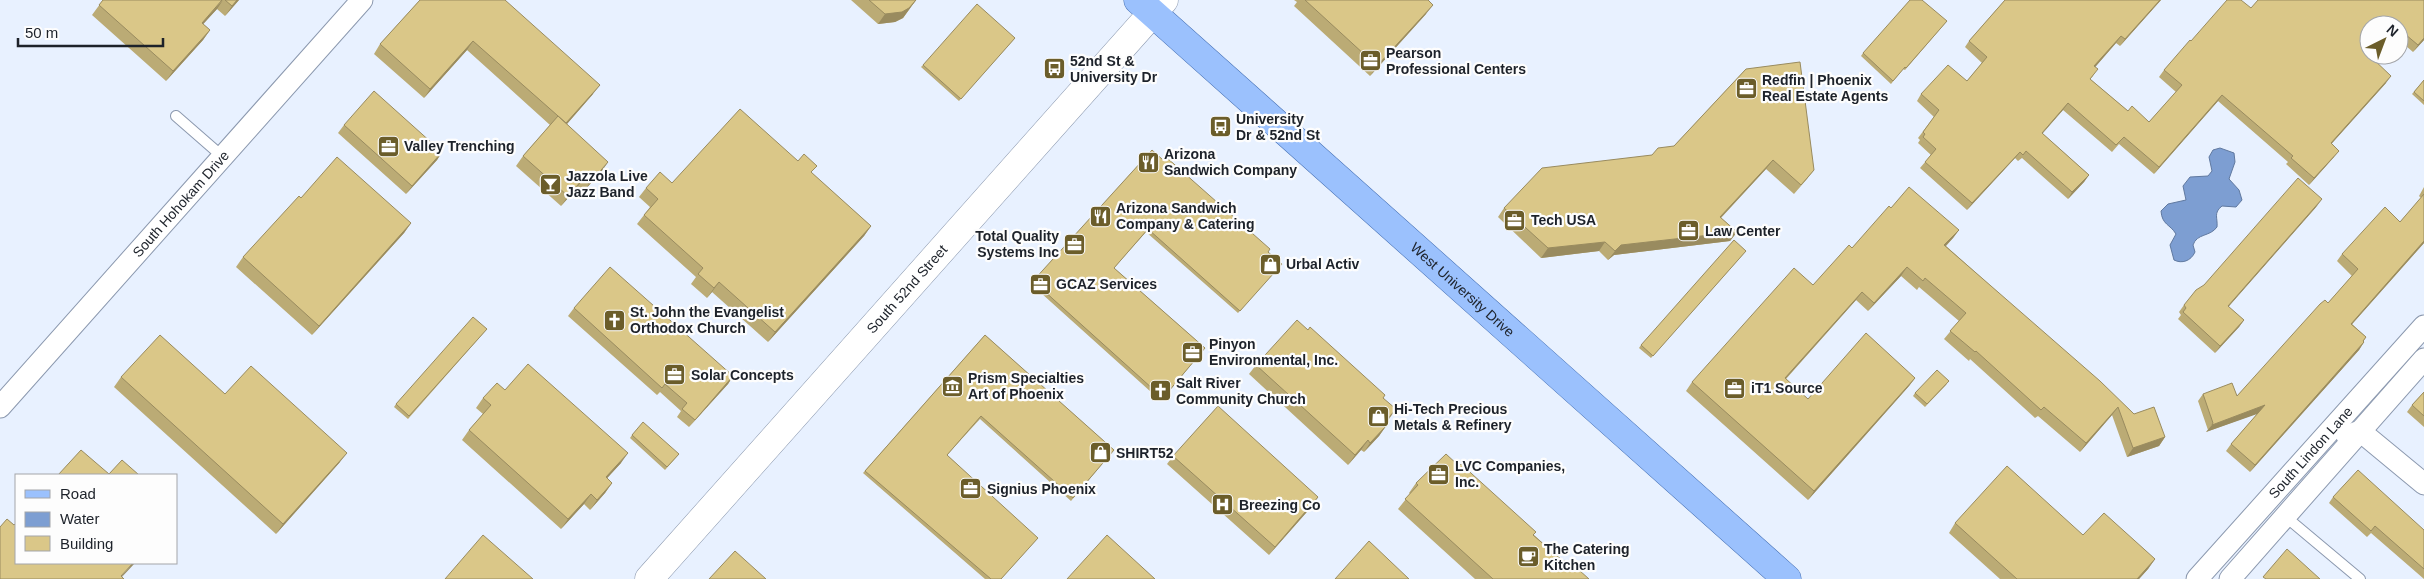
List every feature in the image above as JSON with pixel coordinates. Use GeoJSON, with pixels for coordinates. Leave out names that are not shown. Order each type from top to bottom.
{"type":"FeatureCollection","features":[{"type":"Feature","properties":{"kind":"main road","name":"South 52nd Street"},"geometry":{"type":"LineString","coordinates":[[649,579],[1152,4]]}},
{"type":"Feature","properties":{"kind":"main road","name":"West University Drive"},"geometry":{"type":"LineString","coordinates":[[1152,4],[1787,579]]}},
{"type":"Feature","properties":{"kind":"street","name":"South Hohokam Drive"},"geometry":{"type":"LineString","coordinates":[[0,407],[362,0]]}},
{"type":"Feature","properties":{"kind":"street","name":"South Lindon Lane"},"geometry":{"type":"LineString","coordinates":[[2197,579],[2424,326]]}},
{"type":"Feature","properties":{"kind":"street","name":"South Lindon Lane"},"geometry":{"type":"LineString","coordinates":[[2230,579],[2424,359]]}},
{"type":"Feature","properties":{"kind":"street"},"geometry":{"type":"LineString","coordinates":[[2303,461],[2319,456],[2340,440],[2360,431],[2424,484]]}},
{"type":"Feature","properties":{"kind":"street"},"geometry":{"type":"LineString","coordinates":[[2215,579],[2261,525],[2266,514],[2264,504]]}},
{"type":"Feature","properties":{"kind":"lane"},"geometry":{"type":"LineString","coordinates":[[176,116],[223,157]]}},
{"type":"Feature","properties":{"kind":"lane"},"geometry":{"type":"LineString","coordinates":[[2286,517],[2360,579]]}},
{"type":"Feature","properties":{"kind":"water"},"geometry":{"type":"Polygon","coordinates":[[[2220,148],[2234,153],[2235,162],[2229,179],[2239,190],[2242,200],[2236,207],[2222,206],[2219,209],[2217,213],[2217,227],[2195,241],[2193,245],[2195,252],[2189,260],[2183,262],[2174,260],[2170,245],[2176,234],[2165,222],[2161,211],[2168,204],[2186,200],[2183,186],[2190,177],[2208,176],[2212,171],[2209,157],[2213,150],[2220,148]]]}},
{"type":"Feature","properties":{"kind":"building"},"geometry":{"type":"Polygon","coordinates":[[[103,0],[222,0],[202,23],[210,30],[173,71],[99,5],[103,0]]]}},
{"type":"Feature","properties":{"kind":"building"},"geometry":{"type":"Polygon","coordinates":[[[225,0],[237,0],[232,6],[225,0]]]}},
{"type":"Feature","properties":{"kind":"building"},"geometry":{"type":"Polygon","coordinates":[[[420,0],[505,0],[600,85],[566,123],[473,41],[430,89],[380,44],[420,0]]]}},
{"type":"Feature","properties":{"kind":"building"},"geometry":{"type":"Polygon","coordinates":[[[869,0],[916,0],[909,8],[902,12],[885,14],[869,0]]]}},
{"type":"Feature","properties":{"kind":"building"},"geometry":{"type":"Polygon","coordinates":[[[1305,0],[1428,0],[1433,5],[1377,66],[1305,0]]]}},
{"type":"Feature","properties":{"kind":"building"},"geometry":{"type":"Polygon","coordinates":[[[1910,0],[1922,0],[1947,21],[1893,81],[1863,53],[1910,0]]]}},
{"type":"Feature","properties":{"kind":"building"},"geometry":{"type":"Polygon","coordinates":[[[2005,0],[2160,0],[2125,39],[2121,36],[2094,66],[2098,69],[2090,79],[2128,111],[2132,106],[2149,122],[2182,85],[2164,70],[2227,0],[2241,0],[2251,8],[2258,0],[2424,0],[2424,38],[2418,45],[2409,37],[2409,15],[2359,15],[2359,65],[2379,65],[2391,76],[2331,143],[2339,151],[2314,178],[2291,158],[2293,156],[2222,95],[2159,167],[2124,137],[2116,145],[2068,103],[2042,133],[2089,175],[2072,192],[2026,151],[2023,155],[2020,152],[1972,203],[1925,162],[1936,149],[1923,137],[1925,134],[1923,132],[1939,110],[1921,94],[1948,65],[1967,81],[1987,57],[1969,41],[2005,0]]]}},
{"type":"Feature","properties":{"kind":"building"},"geometry":{"type":"Polygon","coordinates":[[[977,4],[1015,38],[961,99],[923,65],[977,4]]]}},
{"type":"Feature","properties":{"kind":"building"},"geometry":{"type":"Polygon","coordinates":[[[1800,62],[1814,170],[1801,185],[1773,160],[1720,217],[1737,232],[1621,245],[1615,251],[1605,242],[1548,248],[1504,208],[1542,168],[1652,155],[1658,148],[1674,146],[1746,69],[1800,62]]]}},
{"type":"Feature","properties":{"kind":"building"},"geometry":{"type":"Polygon","coordinates":[[[2424,80],[2424,101],[2414,92],[2424,80]]]}},
{"type":"Feature","properties":{"kind":"building","name":"Valley Trenching"},"geometry":{"type":"Polygon","coordinates":[[[374,91],[442,152],[412,186],[344,125],[374,91]]]}},
{"type":"Feature","properties":{"kind":"building"},"geometry":{"type":"Polygon","coordinates":[[[740,109],[798,161],[804,154],[817,166],[811,172],[871,226],[775,332],[719,282],[714,288],[698,274],[703,268],[644,215],[658,199],[646,188],[660,172],[672,183],[740,109]]]}},
{"type":"Feature","properties":{"kind":"building"},"geometry":{"type":"Polygon","coordinates":[[[558,116],[608,162],[589,184],[583,179],[568,196],[523,156],[558,116]]]}},
{"type":"Feature","properties":{"kind":"building"},"geometry":{"type":"Polygon","coordinates":[[[1152,150],[1163,160],[1166,157],[1270,249],[1268,252],[1282,264],[1240,311],[1148,229],[1114,268],[1205,348],[1163,398],[1033,281],[1152,150]]]}},
{"type":"Feature","properties":{"kind":"building"},"geometry":{"type":"Polygon","coordinates":[[[337,157],[411,223],[319,326],[243,257],[299,196],[301,198],[337,157]]]}},
{"type":"Feature","properties":{"kind":"building"},"geometry":{"type":"Polygon","coordinates":[[[2298,178],[2322,199],[2228,306],[2244,320],[2220,346],[2183,312],[2186,308],[2184,305],[2196,290],[2204,285],[2298,178]]]}},
{"type":"Feature","properties":{"kind":"building"},"geometry":{"type":"Polygon","coordinates":[[[1909,187],[1959,230],[1944,245],[2100,381],[2134,414],[2154,407],[2165,437],[2133,448],[2118,407],[2086,443],[2044,407],[2041,410],[1976,351],[1950,331],[1966,313],[1925,278],[1923,281],[1907,267],[1874,303],[1862,292],[1785,378],[1808,399],[1866,333],[1915,378],[1814,491],[1692,382],[1794,268],[1813,285],[1849,245],[1852,248],[1889,206],[1891,208],[1909,187]]]}},
{"type":"Feature","properties":{"kind":"building"},"geometry":{"type":"Polygon","coordinates":[[[2424,194],[2424,241],[2351,324],[2366,337],[2364,342],[2255,465],[2231,444],[2265,405],[2212,425],[2213,423],[2203,394],[2232,383],[2237,396],[2320,304],[2325,300],[2328,303],[2358,269],[2342,254],[2385,207],[2400,222],[2424,194]]]}},
{"type":"Feature","properties":{"kind":"building"},"geometry":{"type":"Polygon","coordinates":[[[1734,240],[1746,251],[1653,356],[1641,345],[1734,240]]]}},
{"type":"Feature","properties":{"kind":"building"},"geometry":{"type":"Polygon","coordinates":[[[610,267],[733,376],[695,420],[682,409],[687,403],[665,384],[662,388],[574,308],[610,267]]]}},
{"type":"Feature","properties":{"kind":"building"},"geometry":{"type":"Polygon","coordinates":[[[473,317],[487,329],[409,416],[396,404],[473,317]]]}},
{"type":"Feature","properties":{"kind":"building"},"geometry":{"type":"Polygon","coordinates":[[[1297,320],[1308,330],[1310,327],[1385,395],[1383,398],[1396,409],[1383,424],[1386,426],[1370,443],[1368,440],[1355,455],[1256,365],[1297,320]]]}},
{"type":"Feature","properties":{"kind":"building"},"geometry":{"type":"Polygon","coordinates":[[[160,335],[225,394],[251,366],[347,453],[283,524],[121,377],[160,335]]]}},
{"type":"Feature","properties":{"kind":"building"},"geometry":{"type":"Polygon","coordinates":[[[985,335],[1114,450],[1073,498],[981,416],[947,455],[1038,538],[1001,579],[991,579],[865,471],[985,335]]]}},
{"type":"Feature","properties":{"kind":"building"},"geometry":{"type":"Polygon","coordinates":[[[528,364],[628,453],[606,477],[612,483],[597,500],[591,494],[568,519],[469,430],[491,405],[483,398],[497,383],[505,390],[528,364]]]}},
{"type":"Feature","properties":{"kind":"building"},"geometry":{"type":"Polygon","coordinates":[[[1937,370],[1949,381],[1927,404],[1915,393],[1937,370]]]}},
{"type":"Feature","properties":{"kind":"building"},"geometry":{"type":"Polygon","coordinates":[[[2424,392],[2424,416],[2412,405],[2424,392]]]}},
{"type":"Feature","properties":{"kind":"building"},"geometry":{"type":"Polygon","coordinates":[[[1218,406],[1318,497],[1275,547],[1173,456],[1218,406]]]}},
{"type":"Feature","properties":{"kind":"building"},"geometry":{"type":"Polygon","coordinates":[[[643,422],[679,454],[667,467],[632,435],[643,422]]]}},
{"type":"Feature","properties":{"kind":"building"},"geometry":{"type":"Polygon","coordinates":[[[81,450],[109,474],[59,474],[81,450]]]}},
{"type":"Feature","properties":{"kind":"building"},"geometry":{"type":"Polygon","coordinates":[[[1446,454],[1459,466],[1461,464],[1536,532],[1533,535],[1577,572],[1579,570],[1589,579],[1493,579],[1405,499],[1418,485],[1416,483],[1446,454]]]}},
{"type":"Feature","properties":{"kind":"building"},"geometry":{"type":"Polygon","coordinates":[[[122,460],[138,474],[109,474],[122,460]]]}},
{"type":"Feature","properties":{"kind":"building"},"geometry":{"type":"Polygon","coordinates":[[[2007,466],[2083,535],[2104,513],[2155,559],[2137,579],[2017,579],[1955,523],[2007,466]]]}},
{"type":"Feature","properties":{"kind":"building"},"geometry":{"type":"Polygon","coordinates":[[[2358,470],[2424,530],[2424,569],[2375,526],[2371,531],[2333,497],[2358,470]]]}},
{"type":"Feature","properties":{"kind":"building"},"geometry":{"type":"Polygon","coordinates":[[[7,519],[15,524],[15,564],[132,564],[121,576],[124,579],[0,579],[0,527],[7,519]]]}},
{"type":"Feature","properties":{"kind":"building"},"geometry":{"type":"Polygon","coordinates":[[[483,535],[533,579],[445,579],[483,535]]]}},
{"type":"Feature","properties":{"kind":"building"},"geometry":{"type":"Polygon","coordinates":[[[1107,535],[1155,579],[1067,579],[1107,535]]]}},
{"type":"Feature","properties":{"kind":"building"},"geometry":{"type":"Polygon","coordinates":[[[1369,541],[1409,579],[1335,579],[1369,541]]]}},
{"type":"Feature","properties":{"kind":"building"},"geometry":{"type":"Polygon","coordinates":[[[2287,549],[2320,579],[2266,579],[2263,577],[2287,549]]]}},
{"type":"Feature","properties":{"kind":"building"},"geometry":{"type":"Polygon","coordinates":[[[735,551],[766,579],[709,579],[735,551]]]}},
{"type":"Feature","properties":{"kind":"place","name":"Pearson Professional Centers"},"geometry":{"type":"Point","coordinates":[1370,61]}},
{"type":"Feature","properties":{"kind":"place","name":"52nd St & University Dr"},"geometry":{"type":"Point","coordinates":[1054,69]}},
{"type":"Feature","properties":{"kind":"place","name":"Redfin | Phoenix Real Estate Agents"},"geometry":{"type":"Point","coordinates":[1746,88]}},
{"type":"Feature","properties":{"kind":"place","name":"University Dr & 52nd St"},"geometry":{"type":"Point","coordinates":[1220,127]}},
{"type":"Feature","properties":{"kind":"place","name":"Valley Trenching"},"geometry":{"type":"Point","coordinates":[388,146]}},
{"type":"Feature","properties":{"kind":"place","name":"Arizona Sandwich Company"},"geometry":{"type":"Point","coordinates":[1148,162]}},
{"type":"Feature","properties":{"kind":"place","name":"Jazzola Live Jazz Band"},"geometry":{"type":"Point","coordinates":[550,184]}},
{"type":"Feature","properties":{"kind":"place","name":"Arizona Sandwich Company & Catering"},"geometry":{"type":"Point","coordinates":[1100,216]}},
{"type":"Feature","properties":{"kind":"place","name":"Tech USA"},"geometry":{"type":"Point","coordinates":[1515,220]}},
{"type":"Feature","properties":{"kind":"place","name":"Law Center"},"geometry":{"type":"Point","coordinates":[1689,231]}},
{"type":"Feature","properties":{"kind":"place","name":"Total Quality Systems Inc"},"geometry":{"type":"Point","coordinates":[1075,244]}},
{"type":"Feature","properties":{"kind":"place","name":"Urbal Activ"},"geometry":{"type":"Point","coordinates":[1270,264]}},
{"type":"Feature","properties":{"kind":"place","name":"GCAZ Services"},"geometry":{"type":"Point","coordinates":[1040,284]}},
{"type":"Feature","properties":{"kind":"place","name":"St. John the Evangelist Orthodox Church"},"geometry":{"type":"Point","coordinates":[614,320]}},
{"type":"Feature","properties":{"kind":"place","name":"Pinyon Environmental, Inc."},"geometry":{"type":"Point","coordinates":[1193,352]}},
{"type":"Feature","properties":{"kind":"place","name":"Solar Concepts"},"geometry":{"type":"Point","coordinates":[675,375]}},
{"type":"Feature","properties":{"kind":"place","name":"Prism Specialties Art of Phoenix"},"geometry":{"type":"Point","coordinates":[952,386]}},
{"type":"Feature","properties":{"kind":"place","name":"iT1 Source"},"geometry":{"type":"Point","coordinates":[1735,388]}},
{"type":"Feature","properties":{"kind":"place","name":"Salt River Community Church"},"geometry":{"type":"Point","coordinates":[1160,391]}},
{"type":"Feature","properties":{"kind":"place","name":"Hi-Tech Precious Metals & Refinery"},"geometry":{"type":"Point","coordinates":[1378,417]}},
{"type":"Feature","properties":{"kind":"place","name":"SHIRT52"},"geometry":{"type":"Point","coordinates":[1100,453]}},
{"type":"Feature","properties":{"kind":"place","name":"LVC Companies, Inc."},"geometry":{"type":"Point","coordinates":[1439,474]}},
{"type":"Feature","properties":{"kind":"place","name":"Signius Phoenix"},"geometry":{"type":"Point","coordinates":[971,489]}},
{"type":"Feature","properties":{"kind":"place","name":"Breezing Co"},"geometry":{"type":"Point","coordinates":[1223,505]}},
{"type":"Feature","properties":{"kind":"place","name":"The Catering Kitchen"},"geometry":{"type":"Point","coordinates":[1528,557]}}]}
